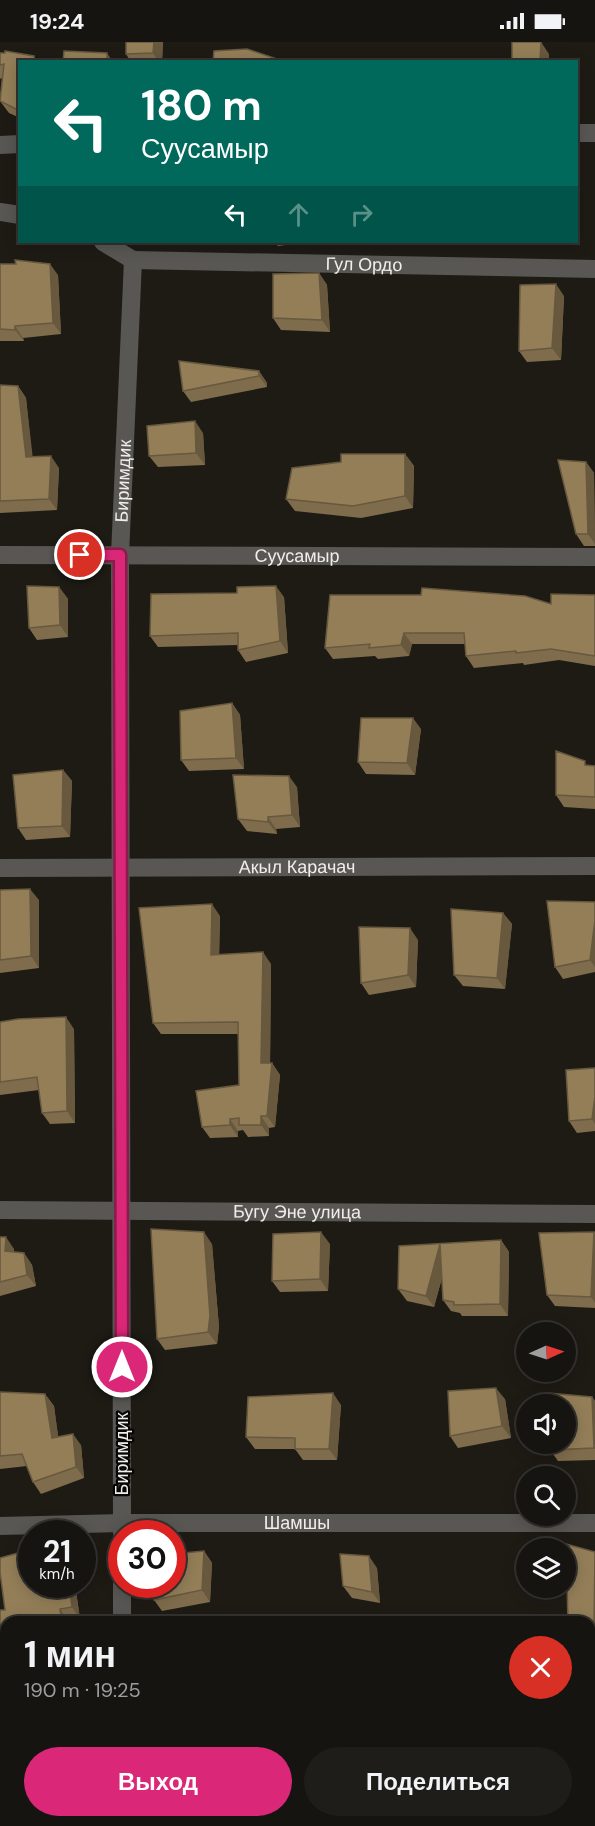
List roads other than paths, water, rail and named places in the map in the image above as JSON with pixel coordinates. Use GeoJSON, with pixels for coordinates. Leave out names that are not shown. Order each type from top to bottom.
{"type":"FeatureCollection","features":[{"type":"Feature","properties":{"kind":"street"},"geometry":{"type":"LineString","coordinates":[[578,133],[595,133]]}},
{"type":"Feature","properties":{"kind":"street"},"geometry":{"type":"LineString","coordinates":[[0,145],[18,144]]}},
{"type":"Feature","properties":{"kind":"street"},"geometry":{"type":"LineString","coordinates":[[0,212],[18,215]]}},
{"type":"Feature","properties":{"kind":"street"},"geometry":{"type":"LineString","coordinates":[[105,243],[133,260]]}},
{"type":"Feature","properties":{"kind":"street","name":"Гул Ордо"},"geometry":{"type":"LineString","coordinates":[[133,260],[595,269]]}},
{"type":"Feature","properties":{"kind":"street","name":"Биримдик"},"geometry":{"type":"LineString","coordinates":[[122,1520],[120,555],[133,260]]}},
{"type":"Feature","properties":{"kind":"street","name":"Суусамыр"},"geometry":{"type":"LineString","coordinates":[[0,555],[595,557]]}},
{"type":"Feature","properties":{"kind":"street","name":"Акыл Карачач"},"geometry":{"type":"LineString","coordinates":[[0,868],[595,866]]}},
{"type":"Feature","properties":{"kind":"street","name":"Бугу Эне улица"},"geometry":{"type":"LineString","coordinates":[[0,1210],[595,1214]]}},
{"type":"Feature","properties":{"kind":"street","name":"Шамшы"},"geometry":{"type":"LineString","coordinates":[[186,1527],[595,1523]]}},
{"type":"Feature","properties":{"kind":"street","name":"Шамшы"},"geometry":{"type":"LineString","coordinates":[[0,1526],[108,1528]]}},
{"type":"Feature","properties":{"kind":"street"},"geometry":{"type":"LineString","coordinates":[[122,1598],[122,1616]]}}]}
